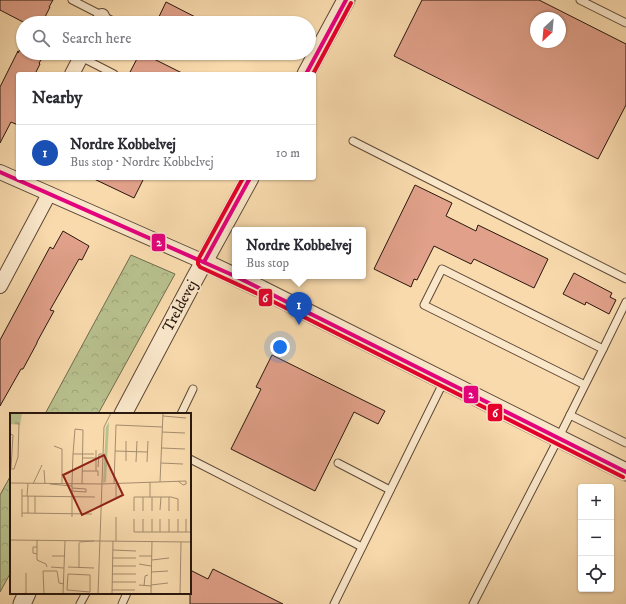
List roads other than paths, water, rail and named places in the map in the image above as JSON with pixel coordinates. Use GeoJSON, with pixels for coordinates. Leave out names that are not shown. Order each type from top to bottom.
{"type":"FeatureCollection","features":[{"type":"Feature","properties":{"kind":"street"},"geometry":{"type":"LineString","coordinates":[[316,56],[346,0]]}},
{"type":"Feature","properties":{"kind":"street"},"geometry":{"type":"LineString","coordinates":[[73,72],[77,60]]}},
{"type":"Feature","properties":{"kind":"street"},"geometry":{"type":"LineString","coordinates":[[307,72],[314,60]]}},
{"type":"Feature","properties":{"kind":"street"},"geometry":{"type":"LineString","coordinates":[[0,172],[16,178]]}},
{"type":"Feature","properties":{"kind":"street"},"geometry":{"type":"LineString","coordinates":[[22,180],[49,194],[232,275]]}},
{"type":"Feature","properties":{"kind":"street","name":"Treldevej"},"geometry":{"type":"LineString","coordinates":[[124,413],[249,180]]}},
{"type":"Feature","properties":{"kind":"street"},"geometry":{"type":"LineString","coordinates":[[0,286],[49,194]]}},
{"type":"Feature","properties":{"kind":"street"},"geometry":{"type":"LineString","coordinates":[[240,279],[626,472]]}},
{"type":"Feature","properties":{"kind":"street"},"geometry":{"type":"LineString","coordinates":[[22,604],[27,594]]}},
{"type":"Feature","properties":{"kind":"lane"},"geometry":{"type":"LineString","coordinates":[[72,0],[96,16]]}},
{"type":"Feature","properties":{"kind":"lane"},"geometry":{"type":"LineString","coordinates":[[580,0],[626,24]]}},
{"type":"Feature","properties":{"kind":"lane"},"geometry":{"type":"LineString","coordinates":[[90,60],[110,72]]}},
{"type":"Feature","properties":{"kind":"lane"},"geometry":{"type":"LineString","coordinates":[[353,141],[626,279]]}},
{"type":"Feature","properties":{"kind":"lane"},"geometry":{"type":"LineString","coordinates":[[585,385],[424,305],[442,269],[603,349]]}},
{"type":"Feature","properties":{"kind":"lane"},"geometry":{"type":"LineString","coordinates":[[473,604],[626,302]]}},
{"type":"Feature","properties":{"kind":"lane"},"geometry":{"type":"LineString","coordinates":[[334,604],[444,381]]}},
{"type":"Feature","properties":{"kind":"lane"},"geometry":{"type":"LineString","coordinates":[[181,413],[193,389]]}},
{"type":"Feature","properties":{"kind":"lane"},"geometry":{"type":"LineString","coordinates":[[570,415],[626,443]]}},
{"type":"Feature","properties":{"kind":"lane"},"geometry":{"type":"LineString","coordinates":[[191,461],[362,547]]}},
{"type":"Feature","properties":{"kind":"lane"},"geometry":{"type":"LineString","coordinates":[[338,463],[390,490]]}},
{"type":"Feature","properties":{"kind":"lane"},"geometry":{"type":"LineString","coordinates":[[80,604],[85,594]]}},
{"type":"Feature","properties":{"kind":"lane"},"geometry":{"type":"LineString","coordinates":[[122,604],[127,594]]}},
{"type":"Feature","properties":{"kind":"place","name":"Nordre Kobbelvej"},"geometry":{"type":"Point","coordinates":[299,325]}}]}
